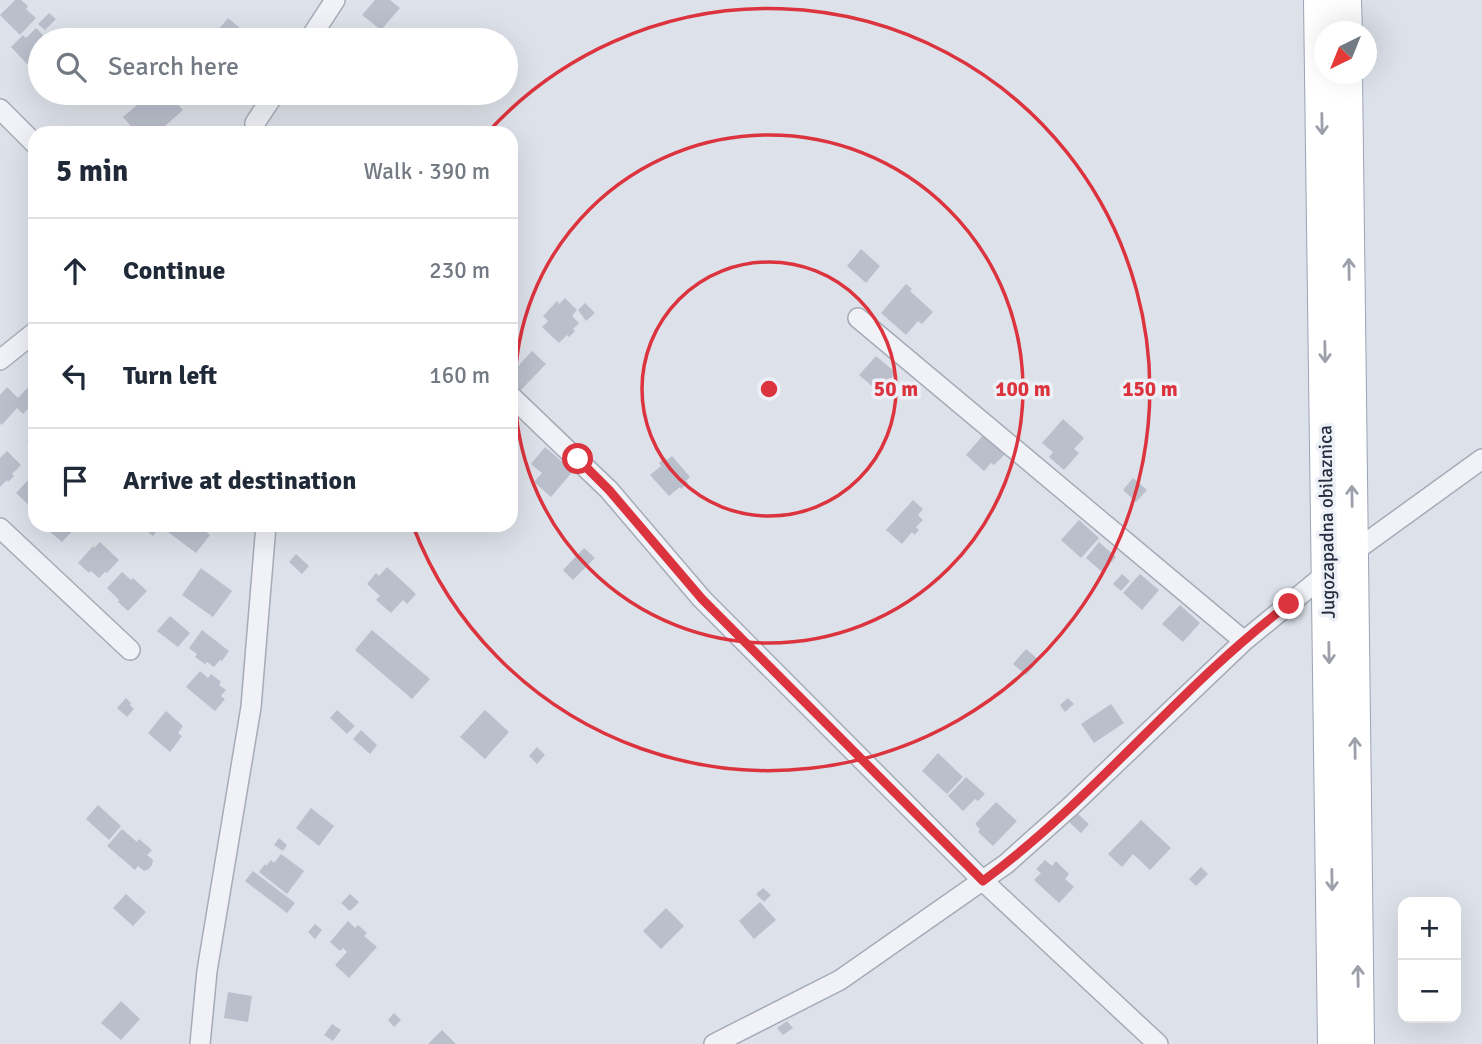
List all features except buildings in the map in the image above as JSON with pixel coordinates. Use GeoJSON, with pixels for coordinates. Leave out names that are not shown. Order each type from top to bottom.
{"type":"FeatureCollection","features":[{"type":"Feature","properties":{"kind":"main road","name":"Jugozapadna obilaznica"},"geometry":{"type":"LineString","coordinates":[[1320,0],[1334,1044]]}},
{"type":"Feature","properties":{"kind":"main road"},"geometry":{"type":"LineString","coordinates":[[1345,0],[1346,21]]}},
{"type":"Feature","properties":{"kind":"main road","name":"Jugozapadna obilaznica"},"geometry":{"type":"LineString","coordinates":[[1346,84],[1358,1044]]}},
{"type":"Feature","properties":{"kind":"street"},"geometry":{"type":"LineString","coordinates":[[317,28],[335,0]]}},
{"type":"Feature","properties":{"kind":"street"},"geometry":{"type":"LineString","coordinates":[[256,126],[267,105]]}},
{"type":"Feature","properties":{"kind":"street"},"geometry":{"type":"LineString","coordinates":[[0,110],[28,137]]}},
{"type":"Feature","properties":{"kind":"street"},"geometry":{"type":"LineString","coordinates":[[858,318],[1244,641]]}},
{"type":"Feature","properties":{"kind":"street"},"geometry":{"type":"LineString","coordinates":[[0,360],[28,338]]}},
{"type":"Feature","properties":{"kind":"street"},"geometry":{"type":"LineString","coordinates":[[518,403],[609,490],[702,599],[983,881],[1158,1044]]}},
{"type":"Feature","properties":{"kind":"street"},"geometry":{"type":"LineString","coordinates":[[1352,553],[1482,459]]}},
{"type":"Feature","properties":{"kind":"street"},"geometry":{"type":"LineString","coordinates":[[0,528],[130,650]]}},
{"type":"Feature","properties":{"kind":"street"},"geometry":{"type":"LineString","coordinates":[[200,1044],[207,971],[251,706],[265,532]]}},
{"type":"Feature","properties":{"kind":"street"},"geometry":{"type":"LineString","coordinates":[[714,1044],[840,980],[1006,864],[1071,806],[1244,641],[1328,572]]}},
{"type":"Feature","properties":{"kind":"route"},"geometry":{"type":"LineString","coordinates":[[578,459],[609,490],[702,599],[983,881],[1071,806],[1212,670],[1289,604]]}}]}
